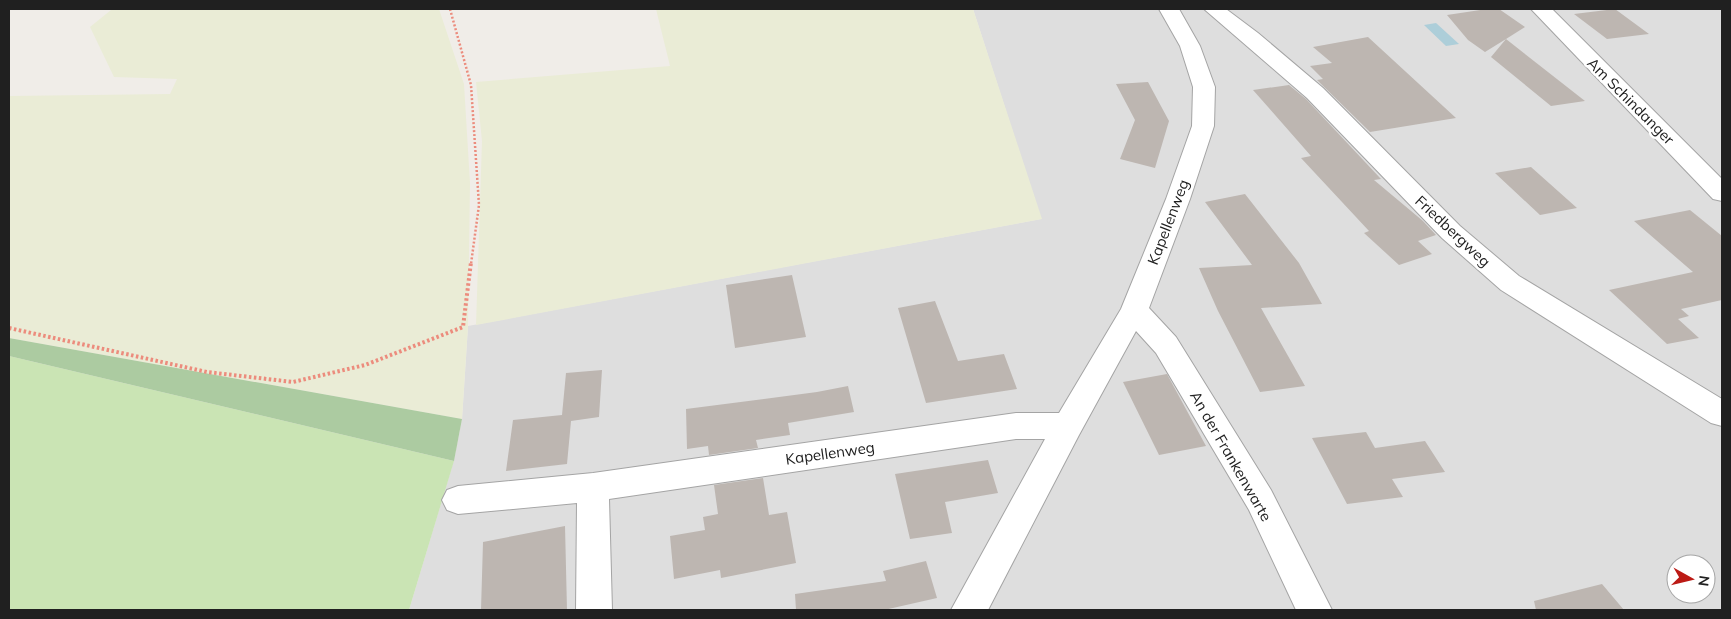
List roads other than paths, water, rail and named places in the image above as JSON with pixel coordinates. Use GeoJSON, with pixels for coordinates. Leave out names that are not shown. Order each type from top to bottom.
{"type":"FeatureCollection","features":[{"type":"Feature","properties":{"kind":"street","name":"Kapellenweg"},"geometry":{"type":"LineString","coordinates":[[970,610],[1068,426],[1134,310],[1178,199],[1203,126],[1204,87],[1190,46],[1169,9]]}},
{"type":"Feature","properties":{"kind":"street","name":"Friedbergweg"},"geometry":{"type":"LineString","coordinates":[[1214,9],[1251,37],[1315,94],[1451,232],[1510,283],[1722,414]]}},
{"type":"Feature","properties":{"kind":"street","name":"Am Schindanger"},"geometry":{"type":"LineString","coordinates":[[1540,9],[1722,194]]}},
{"type":"Feature","properties":{"kind":"street","name":"An der Frankenwarte"},"geometry":{"type":"LineString","coordinates":[[1134,310],[1166,345],[1255,492],[1314,610]]}},
{"type":"Feature","properties":{"kind":"street","name":"Kapellenweg"},"geometry":{"type":"LineString","coordinates":[[458,500],[593,487],[1016,426],[1068,426]]}},
{"type":"Feature","properties":{"kind":"street"},"geometry":{"type":"LineString","coordinates":[[593,487],[594,610]]}},
{"type":"Feature","properties":{"kind":"water"},"geometry":{"type":"Polygon","coordinates":[[[1436,23],[1459,44],[1446,46],[1424,25],[1436,23]]]}}]}
